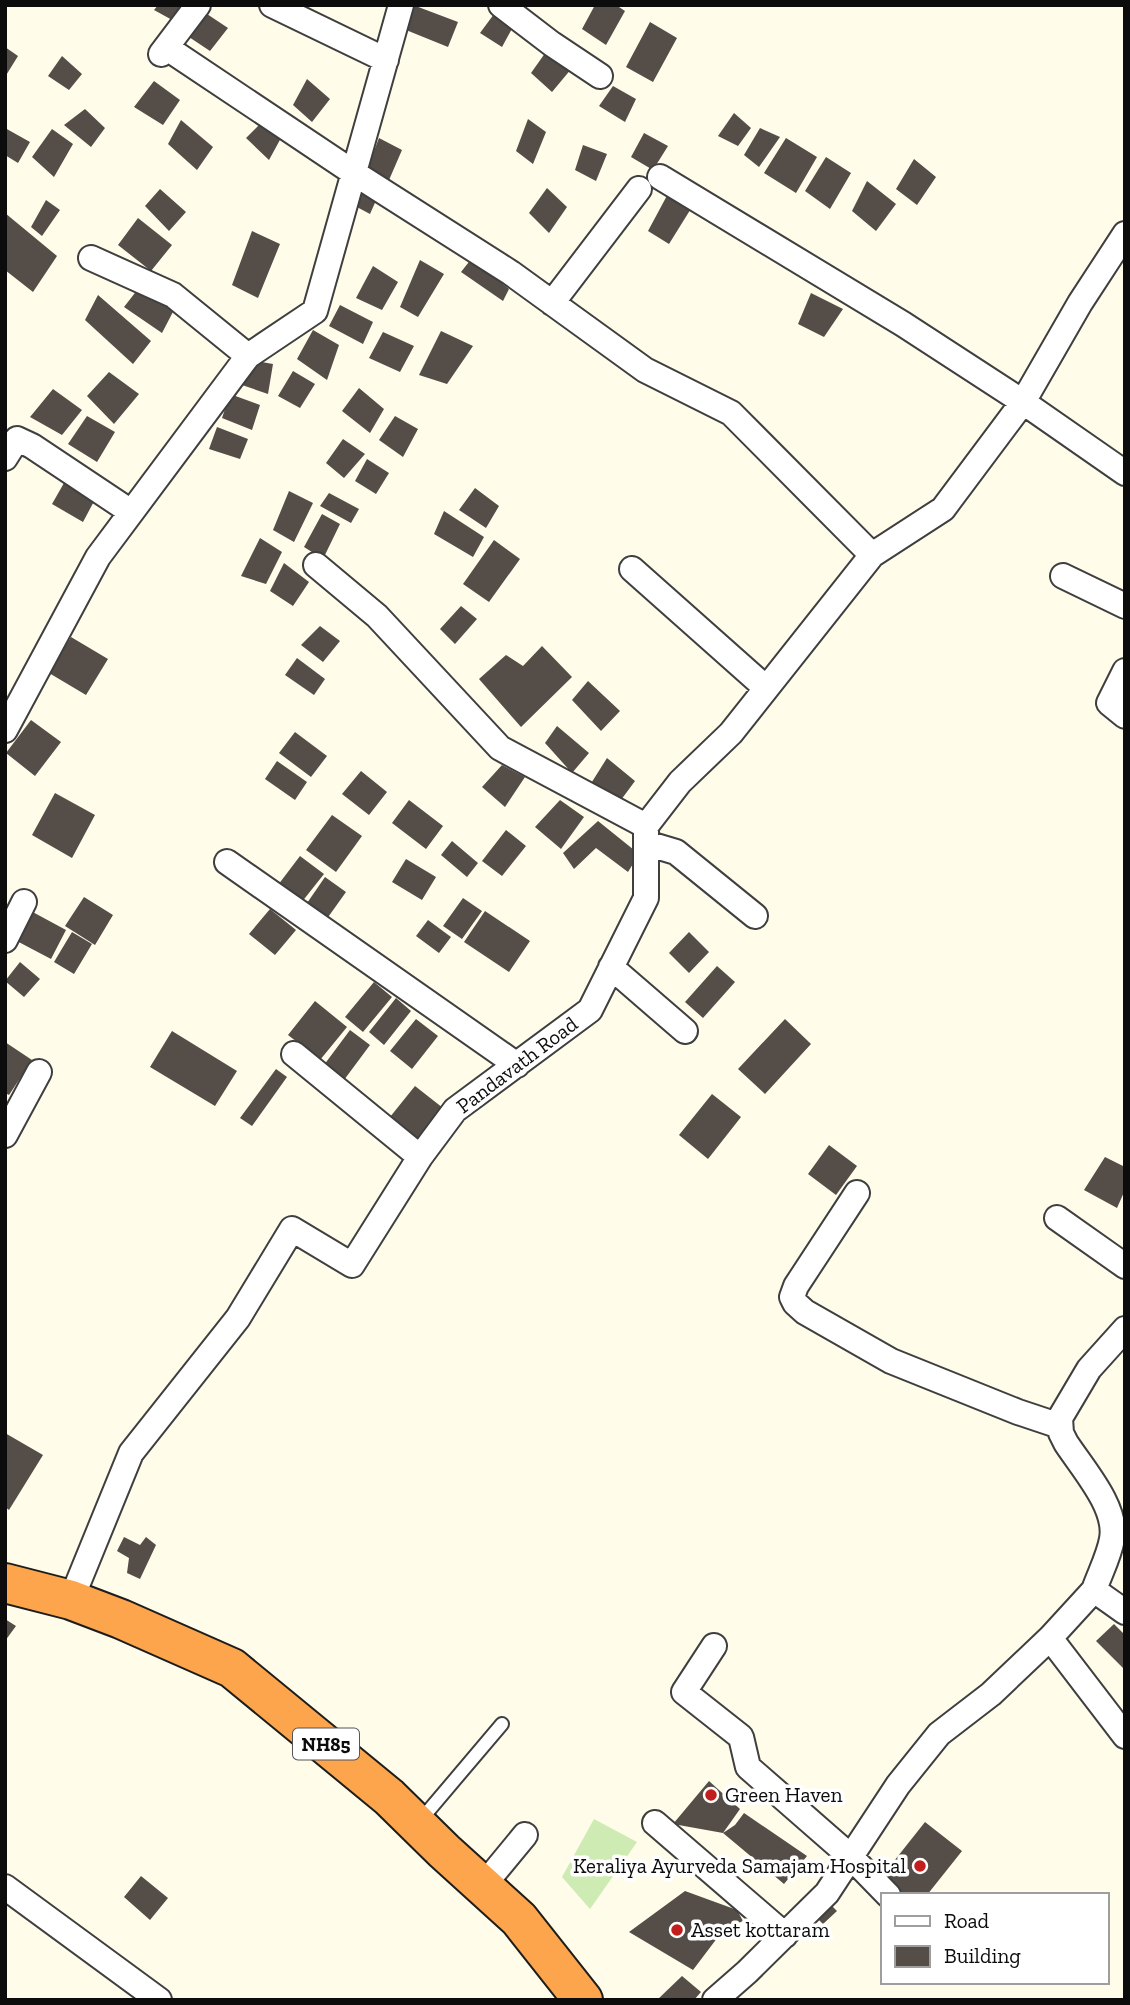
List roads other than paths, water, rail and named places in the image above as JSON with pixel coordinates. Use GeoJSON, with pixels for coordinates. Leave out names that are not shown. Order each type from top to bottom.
{"type":"FeatureCollection","features":[{"type":"Feature","properties":{"kind":"highway","name":"NH85"},"geometry":{"type":"LineString","coordinates":[[5,1583],[71,1600],[232,1668],[379,1789],[519,1919],[583,2000]]}},
{"type":"Feature","properties":{"kind":"street"},"geometry":{"type":"LineString","coordinates":[[198,5],[164,51],[511,273],[645,370],[731,413],[872,555]]}},
{"type":"Feature","properties":{"kind":"street"},"geometry":{"type":"LineString","coordinates":[[272,5],[386,60]]}},
{"type":"Feature","properties":{"kind":"street"},"geometry":{"type":"LineString","coordinates":[[5,730],[98,557],[131,512],[248,356],[315,311],[401,5]]}},
{"type":"Feature","properties":{"kind":"street"},"geometry":{"type":"LineString","coordinates":[[501,5],[600,76]]}},
{"type":"Feature","properties":{"kind":"street"},"geometry":{"type":"LineString","coordinates":[[552,303],[649,183],[903,324],[1023,402],[1125,474]]}},
{"type":"Feature","properties":{"kind":"street"},"geometry":{"type":"LineString","coordinates":[[646,835],[680,782],[731,733],[872,555],[943,509],[1023,402],[1080,303],[1125,234]]}},
{"type":"Feature","properties":{"kind":"street"},"geometry":{"type":"LineString","coordinates":[[92,258],[173,295],[248,356]]}},
{"type":"Feature","properties":{"kind":"street"},"geometry":{"type":"LineString","coordinates":[[5,458],[17,439],[32,446],[131,512]]}},
{"type":"Feature","properties":{"kind":"street"},"geometry":{"type":"LineString","coordinates":[[316,565],[377,616],[500,748],[676,852],[755,916]]}},
{"type":"Feature","properties":{"kind":"street"},"geometry":{"type":"LineString","coordinates":[[632,569],[766,688]]}},
{"type":"Feature","properties":{"kind":"street"},"geometry":{"type":"LineString","coordinates":[[1063,576],[1125,606]]}},
{"type":"Feature","properties":{"kind":"street"},"geometry":{"type":"LineString","coordinates":[[1125,671],[1109,703],[1125,716]]}},
{"type":"Feature","properties":{"kind":"street","name":"Pandavath Road"},"geometry":{"type":"LineString","coordinates":[[71,1600],[131,1453],[238,1318],[292,1229],[352,1265],[420,1157],[455,1110],[590,1010],[646,898],[646,835]]}},
{"type":"Feature","properties":{"kind":"street"},"geometry":{"type":"LineString","coordinates":[[227,862],[517,1065]]}},
{"type":"Feature","properties":{"kind":"street"},"geometry":{"type":"LineString","coordinates":[[5,940],[24,902]]}},
{"type":"Feature","properties":{"kind":"street"},"geometry":{"type":"LineString","coordinates":[[611,967],[685,1031]]}},
{"type":"Feature","properties":{"kind":"street"},"geometry":{"type":"LineString","coordinates":[[294,1054],[420,1157]]}},
{"type":"Feature","properties":{"kind":"street"},"geometry":{"type":"LineString","coordinates":[[5,1135],[39,1072]]}},
{"type":"Feature","properties":{"kind":"street"},"geometry":{"type":"LineString","coordinates":[[857,1193],[796,1286],[792,1297],[794,1303],[891,1360],[1018,1412],[1060,1426]]}},
{"type":"Feature","properties":{"kind":"street"},"geometry":{"type":"LineString","coordinates":[[1057,1218],[1125,1266]]}},
{"type":"Feature","properties":{"kind":"street"},"geometry":{"type":"LineString","coordinates":[[715,2000],[827,1893],[898,1785],[939,1734],[991,1694],[1050,1638],[1094,1590],[1110,1547],[1113,1524],[1105,1503],[1066,1444],[1060,1418],[1089,1368],[1125,1329]]}},
{"type":"Feature","properties":{"kind":"street"},"geometry":{"type":"LineString","coordinates":[[1094,1590],[1125,1612]]}},
{"type":"Feature","properties":{"kind":"street"},"geometry":{"type":"LineString","coordinates":[[1050,1638],[1125,1736]]}},
{"type":"Feature","properties":{"kind":"street"},"geometry":{"type":"LineString","coordinates":[[714,1646],[684,1692],[741,1737],[748,1767],[851,1857],[886,1893]]}},
{"type":"Feature","properties":{"kind":"street"},"geometry":{"type":"LineString","coordinates":[[655,1823],[785,1935]]}},
{"type":"Feature","properties":{"kind":"street"},"geometry":{"type":"LineString","coordinates":[[483,1886],[525,1835]]}},
{"type":"Feature","properties":{"kind":"street"},"geometry":{"type":"LineString","coordinates":[[5,1887],[159,2000]]}},
{"type":"Feature","properties":{"kind":"lane"},"geometry":{"type":"LineString","coordinates":[[417,1825],[502,1724]]}},
{"type":"Feature","properties":{"kind":"place","name":"Green Haven"},"geometry":{"type":"Point","coordinates":[711,1795]}},
{"type":"Feature","properties":{"kind":"place","name":"Keraliya Ayurveda Samajam Hospital"},"geometry":{"type":"Point","coordinates":[920,1866]}},
{"type":"Feature","properties":{"kind":"place","name":"Asset kottaram"},"geometry":{"type":"Point","coordinates":[677,1930]}}]}
